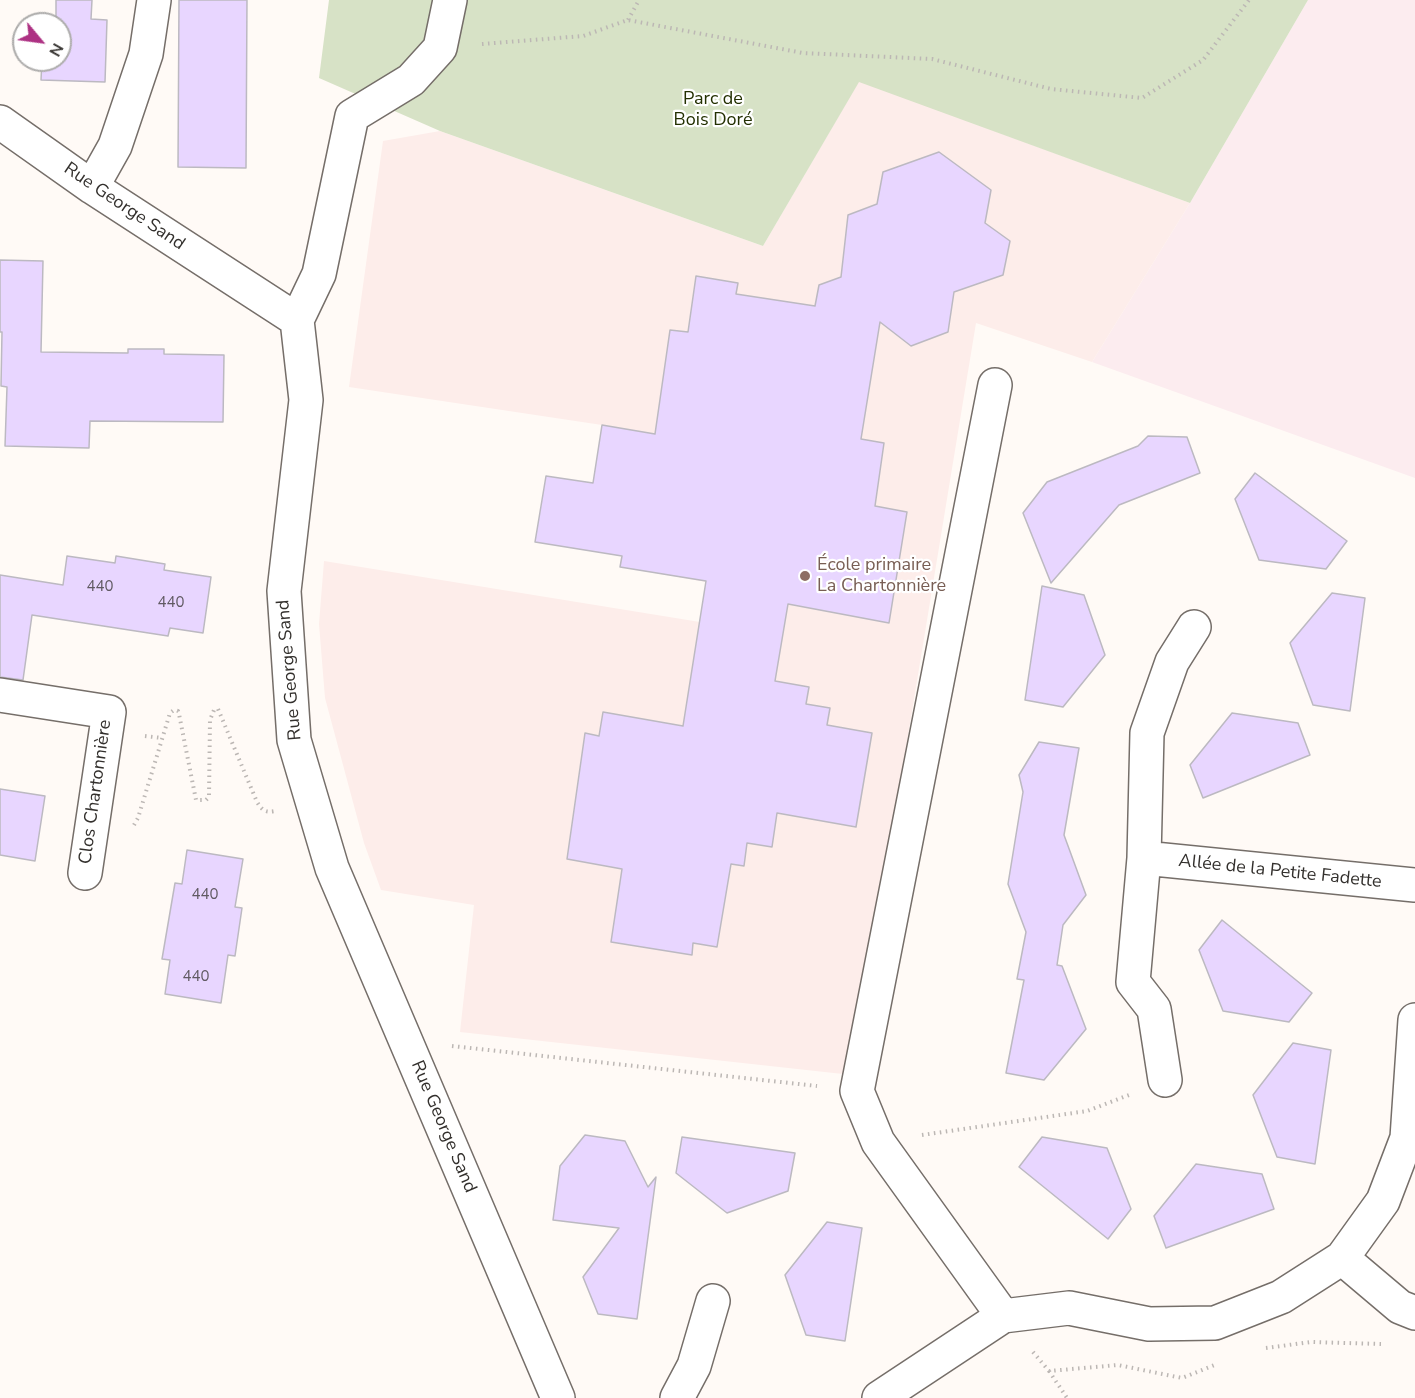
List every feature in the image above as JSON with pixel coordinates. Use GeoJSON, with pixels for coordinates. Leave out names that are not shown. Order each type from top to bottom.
{"type":"FeatureCollection","features":[{"type":"Feature","properties":{"kind":"street"},"geometry":{"type":"LineString","coordinates":[[92,187],[115,146],[146,54],[154,0]]}},
{"type":"Feature","properties":{"kind":"street"},"geometry":{"type":"LineString","coordinates":[[297,320],[319,274],[352,116],[411,80],[440,48],[450,0]]}},
{"type":"Feature","properties":{"kind":"street","name":"Rue George Sand"},"geometry":{"type":"LineString","coordinates":[[2,128],[297,320],[306,400],[284,591],[294,740],[332,868],[558,1398]]}},
{"type":"Feature","properties":{"kind":"street"},"geometry":{"type":"LineString","coordinates":[[995,386],[857,1091],[878,1142],[1004,1316]]}},
{"type":"Feature","properties":{"kind":"street"},"geometry":{"type":"LineString","coordinates":[[1166,1080],[1154,1009],[1133,982],[1144,858],[1147,733],[1172,663],[1194,627]]}},
{"type":"Feature","properties":{"kind":"street","name":"Clos Chartonnière"},"geometry":{"type":"LineString","coordinates":[[0,695],[109,712],[86,873]]}},
{"type":"Feature","properties":{"kind":"street","name":"Allée de la Petite Fadette"},"geometry":{"type":"LineString","coordinates":[[1144,858],[1415,885]]}},
{"type":"Feature","properties":{"kind":"street"},"geometry":{"type":"LineString","coordinates":[[879,1398],[1004,1316],[1069,1308],[1149,1324],[1215,1323],[1281,1297],[1342,1258],[1383,1201],[1407,1138],[1415,1020]]}},
{"type":"Feature","properties":{"kind":"street"},"geometry":{"type":"LineString","coordinates":[[1342,1258],[1400,1307],[1415,1313]]}},
{"type":"Feature","properties":{"kind":"street"},"geometry":{"type":"LineString","coordinates":[[677,1398],[694,1366],[713,1301]]}},
{"type":"Feature","properties":{"kind":"path"},"geometry":{"type":"LineString","coordinates":[[628,20],[639,0]]}},
{"type":"Feature","properties":{"kind":"path"},"geometry":{"type":"LineString","coordinates":[[440,48],[583,36],[628,20],[803,53],[932,59],[1051,89],[1142,98],[1203,60],[1249,0]]}},
{"type":"Feature","properties":{"kind":"path"},"geometry":{"type":"LineString","coordinates":[[132,827],[138,818],[170,713],[174,711],[178,711],[179,714],[196,800],[206,800],[210,797],[210,720],[214,710],[218,709],[257,802],[262,810],[269,812],[277,810]]}},
{"type":"Feature","properties":{"kind":"path"},"geometry":{"type":"LineString","coordinates":[[405,1040],[857,1091]]}},
{"type":"Feature","properties":{"kind":"path"},"geometry":{"type":"LineString","coordinates":[[878,1142],[1088,1111],[1166,1080]]}},
{"type":"Feature","properties":{"kind":"path"},"geometry":{"type":"LineString","coordinates":[[1049,1371],[1067,1398]]}},
{"type":"Feature","properties":{"kind":"shaded area"},"geometry":{"type":"Polygon","coordinates":[[[1308,0],[1415,0],[1415,478],[1092,362],[1190,203],[1308,0]]]}},
{"type":"Feature","properties":{"kind":"shaded area","name":"École primaire La Chartonnière"},"geometry":{"type":"Polygon","coordinates":[[[859,81],[1190,203],[1092,362],[976,323],[852,1075],[460,1032],[474,905],[381,890],[364,843],[325,698],[319,624],[324,561],[700,622],[706,582],[620,567],[621,556],[535,542],[546,476],[593,483],[602,425],[349,387],[383,141],[440,131],[763,246],[859,81]]]}},
{"type":"Feature","properties":{"kind":"green space","name":"Parc de Bois Doré"},"geometry":{"type":"Polygon","coordinates":[[[329,0],[1308,0],[1190,203],[859,82],[763,246],[440,131],[319,78],[329,0]]]}},
{"type":"Feature","properties":{"kind":"building"},"geometry":{"type":"Polygon","coordinates":[[[56,0],[92,0],[91,19],[107,20],[105,82],[41,80],[41,72],[72,72],[72,12],[56,12],[56,0]]]}},
{"type":"Feature","properties":{"kind":"building"},"geometry":{"type":"Polygon","coordinates":[[[179,0],[247,0],[246,168],[178,167],[179,0]]]}},
{"type":"Feature","properties":{"kind":"building"},"geometry":{"type":"Polygon","coordinates":[[[939,152],[991,190],[985,223],[1010,241],[1003,275],[954,292],[948,332],[911,346],[880,322],[861,439],[884,443],[875,506],[907,512],[889,623],[788,604],[775,681],[809,687],[806,704],[830,708],[827,725],[872,733],[856,827],[777,813],[772,847],[747,843],[744,866],[731,864],[717,947],[693,943],[692,955],[611,942],[622,869],[567,859],[585,733],[599,736],[603,712],[683,726],[706,581],[620,567],[622,556],[535,542],[546,476],[593,483],[602,425],[655,434],[670,330],[688,332],[696,276],[738,283],[736,294],[815,306],[819,285],[841,277],[848,215],[877,204],[883,172],[939,152]]]}},
{"type":"Feature","properties":{"kind":"building"},"geometry":{"type":"Polygon","coordinates":[[[0,260],[43,261],[41,352],[128,353],[128,349],[164,349],[164,354],[224,355],[223,422],[90,421],[89,448],[5,446],[7,387],[1,386],[0,260]]]}},
{"type":"Feature","properties":{"kind":"building"},"geometry":{"type":"Polygon","coordinates":[[[1148,436],[1187,437],[1200,473],[1119,505],[1051,583],[1023,513],[1047,482],[1138,446],[1148,436]]]}},
{"type":"Feature","properties":{"kind":"building"},"geometry":{"type":"Polygon","coordinates":[[[1255,473],[1347,541],[1326,569],[1259,560],[1235,499],[1255,473]]]}},
{"type":"Feature","properties":{"kind":"building"},"geometry":{"type":"Polygon","coordinates":[[[67,556],[115,563],[116,556],[165,564],[164,570],[211,577],[203,633],[170,628],[168,636],[32,615],[23,680],[0,677],[0,575],[63,585],[67,556]]]}},
{"type":"Feature","properties":{"kind":"building"},"geometry":{"type":"Polygon","coordinates":[[[1042,586],[1084,595],[1105,655],[1063,707],[1025,700],[1042,586]]]}},
{"type":"Feature","properties":{"kind":"building"},"geometry":{"type":"Polygon","coordinates":[[[1332,593],[1365,598],[1350,711],[1313,705],[1290,643],[1332,593]]]}},
{"type":"Feature","properties":{"kind":"building"},"geometry":{"type":"Polygon","coordinates":[[[1232,713],[1298,723],[1310,755],[1203,798],[1190,765],[1232,713]]]}},
{"type":"Feature","properties":{"kind":"building"},"geometry":{"type":"Polygon","coordinates":[[[1039,742],[1079,748],[1064,835],[1086,895],[1063,925],[1057,965],[1062,966],[1086,1029],[1044,1080],[1006,1073],[1024,980],[1017,979],[1026,932],[1008,884],[1023,792],[1019,775],[1039,742]]]}},
{"type":"Feature","properties":{"kind":"building"},"geometry":{"type":"Polygon","coordinates":[[[0,789],[45,796],[35,861],[0,855],[0,789]]]}},
{"type":"Feature","properties":{"kind":"building"},"geometry":{"type":"Polygon","coordinates":[[[187,850],[243,859],[235,907],[242,908],[235,956],[228,955],[221,1003],[165,994],[170,960],[162,959],[175,883],[182,884],[187,850]]]}},
{"type":"Feature","properties":{"kind":"building"},"geometry":{"type":"Polygon","coordinates":[[[1222,920],[1312,993],[1289,1022],[1223,1011],[1199,950],[1222,920]]]}},
{"type":"Feature","properties":{"kind":"building"},"geometry":{"type":"Polygon","coordinates":[[[1293,1043],[1331,1050],[1315,1164],[1277,1157],[1253,1095],[1293,1043]]]}},
{"type":"Feature","properties":{"kind":"building"},"geometry":{"type":"Polygon","coordinates":[[[585,1135],[625,1141],[648,1187],[656,1177],[637,1319],[598,1314],[583,1277],[619,1228],[553,1220],[560,1166],[585,1135]]]}},
{"type":"Feature","properties":{"kind":"building"},"geometry":{"type":"Polygon","coordinates":[[[682,1137],[795,1153],[788,1191],[727,1213],[676,1173],[682,1137]]]}},
{"type":"Feature","properties":{"kind":"building"},"geometry":{"type":"Polygon","coordinates":[[[1042,1137],[1107,1148],[1131,1209],[1108,1239],[1019,1167],[1042,1137]]]}},
{"type":"Feature","properties":{"kind":"building"},"geometry":{"type":"Polygon","coordinates":[[[1196,1164],[1262,1174],[1274,1209],[1166,1248],[1154,1216],[1196,1164]]]}},
{"type":"Feature","properties":{"kind":"building"},"geometry":{"type":"Polygon","coordinates":[[[827,1222],[862,1228],[845,1341],[806,1335],[785,1275],[827,1222]]]}},
{"type":"Feature","properties":{"kind":"place","name":"École primaire La Chartonnière"},"geometry":{"type":"Point","coordinates":[805,576]}}]}
